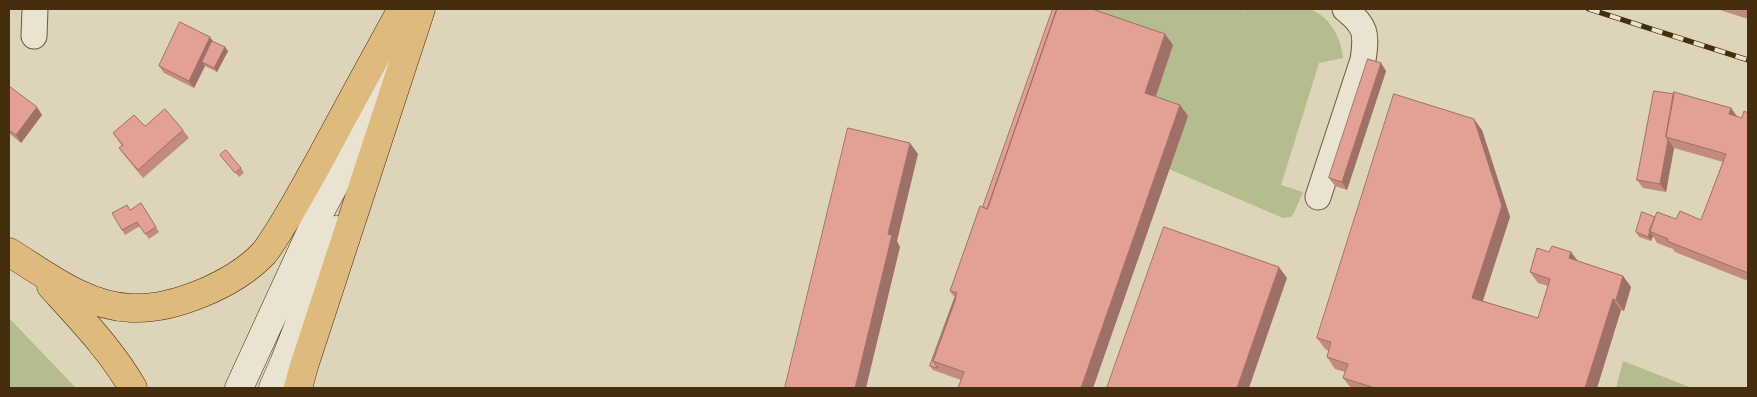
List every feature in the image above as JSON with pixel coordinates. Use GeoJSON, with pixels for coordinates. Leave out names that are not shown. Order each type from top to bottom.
{"type":"FeatureCollection","features":[{"type":"Feature","properties":{"kind":"main road"},"geometry":{"type":"LineString","coordinates":[[9,252],[82,296],[107,304],[131,308],[155,306],[186,299],[214,288],[243,272],[265,252],[282,227],[402,9]]}},
{"type":"Feature","properties":{"kind":"main road"},"geometry":{"type":"LineString","coordinates":[[298,388],[421,9]]}},
{"type":"Feature","properties":{"kind":"main road"},"geometry":{"type":"LineString","coordinates":[[36,269],[97,336],[122,369],[133,388]]}},
{"type":"Feature","properties":{"kind":"street"},"geometry":{"type":"LineString","coordinates":[[34,36],[35,9]]}},
{"type":"Feature","properties":{"kind":"street"},"geometry":{"type":"LineString","coordinates":[[239,388],[322,210],[359,139],[413,9]]}},
{"type":"Feature","properties":{"kind":"street"},"geometry":{"type":"LineString","coordinates":[[1318,197],[1363,60],[1366,40],[1360,21],[1345,9]]}},
{"type":"Feature","properties":{"kind":"street"},"geometry":{"type":"LineString","coordinates":[[273,388],[340,219],[359,139]]}},
{"type":"Feature","properties":{"kind":"green space"},"geometry":{"type":"Polygon","coordinates":[[[1298,8],[1310,9],[1329,22],[1337,35],[1343,58],[1319,63],[1281,185],[1303,192],[1291,217],[1283,218],[1169,169],[1153,104],[1067,9],[1239,9],[1246,11],[1247,9],[1298,8]]]}},
{"type":"Feature","properties":{"kind":"green space"},"geometry":{"type":"Polygon","coordinates":[[[9,318],[76,388],[9,388],[9,318]]]}},
{"type":"Feature","properties":{"kind":"green space"},"geometry":{"type":"Polygon","coordinates":[[[1623,361],[1692,388],[1616,388],[1623,361]]]}},
{"type":"Feature","properties":{"kind":"building"},"geometry":{"type":"Polygon","coordinates":[[[1053,9],[1057,9],[987,209],[983,207],[1053,9]]]}},
{"type":"Feature","properties":{"kind":"building"},"geometry":{"type":"Polygon","coordinates":[[[1057,9],[1092,9],[1165,34],[1145,93],[1180,105],[1081,388],[958,388],[964,372],[933,361],[957,293],[950,291],[980,206],[987,209],[1057,9]]]}},
{"type":"Feature","properties":{"kind":"building"},"geometry":{"type":"Polygon","coordinates":[[[180,22],[210,37],[189,81],[159,66],[180,22]]]}},
{"type":"Feature","properties":{"kind":"building"},"geometry":{"type":"Polygon","coordinates":[[[212,41],[225,47],[214,68],[202,62],[212,41]]]}},
{"type":"Feature","properties":{"kind":"building"},"geometry":{"type":"Polygon","coordinates":[[[1368,59],[1381,63],[1342,182],[1329,178],[1368,59]]]}},
{"type":"Feature","properties":{"kind":"building"},"geometry":{"type":"Polygon","coordinates":[[[9,86],[37,107],[16,135],[9,130],[9,86]]]}},
{"type":"Feature","properties":{"kind":"building"},"geometry":{"type":"Polygon","coordinates":[[[1654,91],[1674,94],[1660,184],[1637,180],[1654,91]]]}},
{"type":"Feature","properties":{"kind":"building"},"geometry":{"type":"Polygon","coordinates":[[[1674,92],[1731,108],[1729,114],[1742,118],[1744,111],[1748,113],[1748,273],[1667,241],[1668,239],[1649,231],[1657,212],[1676,219],[1680,211],[1701,220],[1726,154],[1666,137],[1674,92]]]}},
{"type":"Feature","properties":{"kind":"building"},"geometry":{"type":"Polygon","coordinates":[[[1394,94],[1474,119],[1502,206],[1472,298],[1538,318],[1550,279],[1530,272],[1537,248],[1549,252],[1552,246],[1571,252],[1569,258],[1623,276],[1616,300],[1613,299],[1585,388],[1372,388],[1343,378],[1348,364],[1327,357],[1331,342],[1317,338],[1394,94]]]}},
{"type":"Feature","properties":{"kind":"building"},"geometry":{"type":"Polygon","coordinates":[[[165,109],[183,130],[138,170],[119,148],[123,145],[113,133],[134,115],[145,126],[165,109]]]}},
{"type":"Feature","properties":{"kind":"building"},"geometry":{"type":"Polygon","coordinates":[[[848,128],[910,143],[888,234],[892,235],[855,388],[785,388],[848,128]]]}},
{"type":"Feature","properties":{"kind":"building"},"geometry":{"type":"Polygon","coordinates":[[[226,150],[241,168],[235,173],[220,155],[226,150]]]}},
{"type":"Feature","properties":{"kind":"building"},"geometry":{"type":"Polygon","coordinates":[[[141,203],[156,227],[145,234],[137,222],[122,230],[112,213],[127,205],[130,210],[141,203]]]}},
{"type":"Feature","properties":{"kind":"building"},"geometry":{"type":"Polygon","coordinates":[[[1642,212],[1655,217],[1648,237],[1636,232],[1642,212]]]}},
{"type":"Feature","properties":{"kind":"building"},"geometry":{"type":"Polygon","coordinates":[[[1164,227],[1279,267],[1237,388],[1107,388],[1164,227]]]}},
{"type":"Feature","properties":{"kind":"building"},"geometry":{"type":"Polygon","coordinates":[[[955,298],[933,361],[938,368],[930,366],[955,298]]]}},
{"type":"Feature","properties":{"kind":"railway"},"geometry":{"type":"LineString","coordinates":[[1589,9],[1748,60]]}}]}
